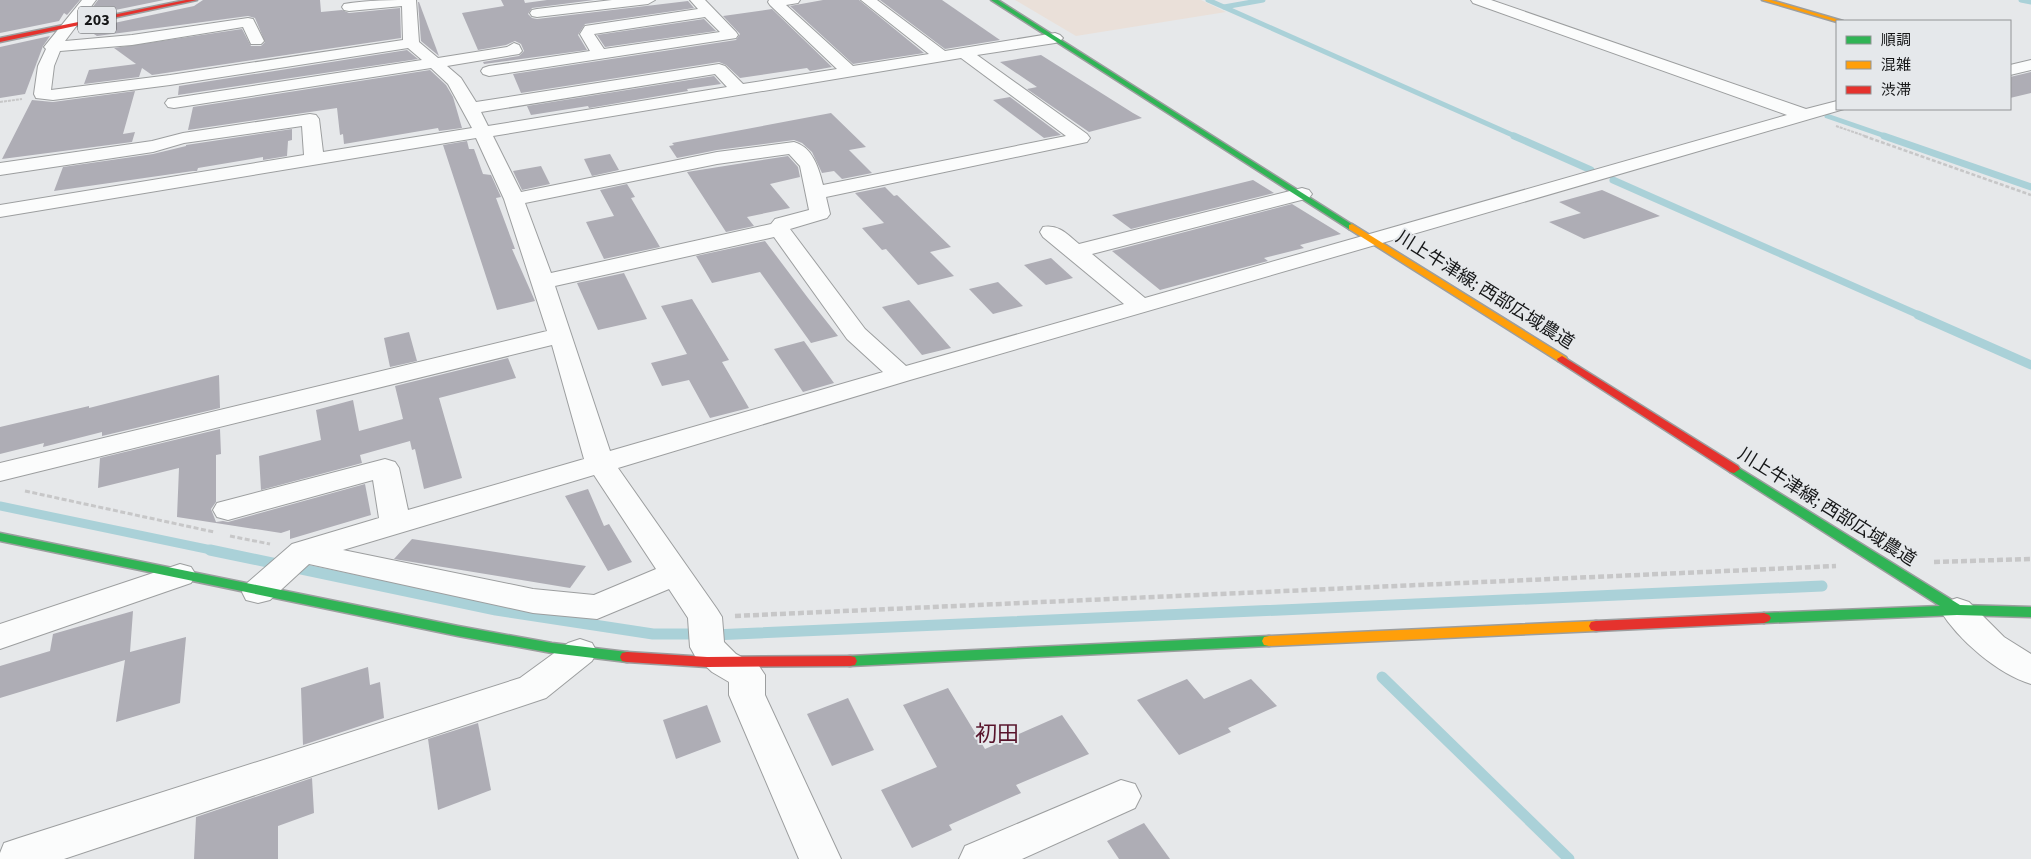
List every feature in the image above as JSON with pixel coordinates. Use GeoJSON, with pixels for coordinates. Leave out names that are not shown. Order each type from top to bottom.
{"type":"FeatureCollection","features":[{"type":"Feature","properties":{"kind":"main road","name":"203"},"geometry":{"type":"LineString","coordinates":[[0,40],[194,0]]}},
{"type":"Feature","properties":{"kind":"main road","name":"川上牛津線; 西部広域農道"},"geometry":{"type":"LineString","coordinates":[[994,0],[1957,610]]}},
{"type":"Feature","properties":{"kind":"main road"},"geometry":{"type":"LineString","coordinates":[[1765,0],[1836,20]]}},
{"type":"Feature","properties":{"kind":"main road"},"geometry":{"type":"LineString","coordinates":[[0,537],[258,592],[463,632],[580,652],[642,659],[712,642],[791,662],[1957,610],[2031,612]]}},
{"type":"Feature","properties":{"kind":"street"},"geometry":{"type":"LineString","coordinates":[[89,0],[52,47],[42,78],[42,94],[53,95],[170,80],[411,43]]}},
{"type":"Feature","properties":{"kind":"street"},"geometry":{"type":"LineString","coordinates":[[349,6],[409,0],[411,43],[450,76],[471,108],[514,199],[561,335],[600,463],[675,573],[712,642],[747,675],[747,695],[820,859]]}},
{"type":"Feature","properties":{"kind":"street"},"geometry":{"type":"LineString","coordinates":[[537,14],[648,0]]}},
{"type":"Feature","properties":{"kind":"street"},"geometry":{"type":"LineString","coordinates":[[794,0],[775,2],[849,71]]}},
{"type":"Feature","properties":{"kind":"street"},"geometry":{"type":"LineString","coordinates":[[868,0],[941,56]]}},
{"type":"Feature","properties":{"kind":"street"},"geometry":{"type":"LineString","coordinates":[[1478,0],[1805,115]]}},
{"type":"Feature","properties":{"kind":"street"},"geometry":{"type":"LineString","coordinates":[[450,76],[474,73],[600,55],[731,36],[702,6],[605,26],[587,32],[600,55]]}},
{"type":"Feature","properties":{"kind":"street"},"geometry":{"type":"LineString","coordinates":[[591,7],[605,26]]}},
{"type":"Feature","properties":{"kind":"street"},"geometry":{"type":"LineString","coordinates":[[52,47],[132,40],[248,22],[256,41]]}},
{"type":"Feature","properties":{"kind":"street"},"geometry":{"type":"LineString","coordinates":[[0,211],[1055,38]]}},
{"type":"Feature","properties":{"kind":"street"},"geometry":{"type":"LineString","coordinates":[[174,103],[514,51],[514,48]]}},
{"type":"Feature","properties":{"kind":"street"},"geometry":{"type":"LineString","coordinates":[[815,193],[1081,138],[964,53]]}},
{"type":"Feature","properties":{"kind":"street"},"geometry":{"type":"LineString","coordinates":[[2011,70],[2031,65]]}},
{"type":"Feature","properties":{"kind":"street"},"geometry":{"type":"LineString","coordinates":[[471,108],[719,69],[738,89]]}},
{"type":"Feature","properties":{"kind":"street"},"geometry":{"type":"LineString","coordinates":[[2011,70],[2031,76]]}},
{"type":"Feature","properties":{"kind":"street"},"geometry":{"type":"LineString","coordinates":[[258,592],[303,552],[901,375],[1836,106]]}},
{"type":"Feature","properties":{"kind":"street"},"geometry":{"type":"LineString","coordinates":[[0,169],[153,146],[183,138],[310,119],[314,159]]}},
{"type":"Feature","properties":{"kind":"street"},"geometry":{"type":"LineString","coordinates":[[514,199],[717,158],[794,148],[809,165],[820,214],[782,223],[779,229]]}},
{"type":"Feature","properties":{"kind":"street"},"geometry":{"type":"LineString","coordinates":[[1075,252],[1302,194]]}},
{"type":"Feature","properties":{"kind":"street"},"geometry":{"type":"LineString","coordinates":[[542,282],[779,229]]}},
{"type":"Feature","properties":{"kind":"street"},"geometry":{"type":"LineString","coordinates":[[779,229],[856,334],[901,375]]}},
{"type":"Feature","properties":{"kind":"street"},"geometry":{"type":"LineString","coordinates":[[1051,232],[1142,307]]}},
{"type":"Feature","properties":{"kind":"street"},"geometry":{"type":"LineString","coordinates":[[0,472],[561,335]]}},
{"type":"Feature","properties":{"kind":"street"},"geometry":{"type":"LineString","coordinates":[[223,526],[385,468],[395,524]]}},
{"type":"Feature","properties":{"kind":"street"},"geometry":{"type":"LineString","coordinates":[[303,552],[533,601],[597,607],[675,573]]}},
{"type":"Feature","properties":{"kind":"street"},"geometry":{"type":"LineString","coordinates":[[0,637],[180,575]]}},
{"type":"Feature","properties":{"kind":"street"},"geometry":{"type":"LineString","coordinates":[[1957,610],[1992,646],[2031,671]]}},
{"type":"Feature","properties":{"kind":"street"},"geometry":{"type":"LineString","coordinates":[[19,856],[533,688],[580,652]]}},
{"type":"Feature","properties":{"kind":"street"},"geometry":{"type":"LineString","coordinates":[[980,859],[1121,796]]}},
{"type":"Feature","properties":{"kind":"path"},"geometry":{"type":"LineString","coordinates":[[1805,115],[2031,195]]}},
{"type":"Feature","properties":{"kind":"path"},"geometry":{"type":"LineString","coordinates":[[20,490],[223,526],[303,552]]}},
{"type":"Feature","properties":{"kind":"path"},"geometry":{"type":"LineString","coordinates":[[712,642],[1884,564],[2031,559]]}},
{"type":"Feature","properties":{"kind":"shaded area"},"geometry":{"type":"Polygon","coordinates":[[[1015,0],[1201,0],[1226,12],[1076,36],[1015,0]]]}},
{"type":"Feature","properties":{"kind":"building"},"geometry":{"type":"Polygon","coordinates":[[[0,0],[80,0],[67,15],[64,13],[59,21],[0,33],[0,0]]]}},
{"type":"Feature","properties":{"kind":"building"},"geometry":{"type":"Polygon","coordinates":[[[98,0],[164,0],[86,16],[98,0]]]}},
{"type":"Feature","properties":{"kind":"building"},"geometry":{"type":"Polygon","coordinates":[[[203,0],[320,0],[321,12],[342,10],[349,13],[400,8],[401,38],[152,75],[142,68],[139,77],[84,84],[89,70],[136,64],[114,48],[242,29],[251,46],[261,46],[265,42],[255,18],[248,16],[97,36],[86,29],[194,6],[203,0]]]}},
{"type":"Feature","properties":{"kind":"building"},"geometry":{"type":"Polygon","coordinates":[[[501,0],[524,0],[525,3],[547,0],[594,0],[532,8],[528,14],[532,18],[537,19],[688,1],[694,8],[585,24],[578,35],[587,50],[484,64],[483,62],[519,56],[524,51],[521,44],[515,41],[506,45],[478,50],[462,13],[504,6],[501,0]]]}},
{"type":"Feature","properties":{"kind":"building"},"geometry":{"type":"Polygon","coordinates":[[[823,0],[859,0],[924,53],[853,64],[790,6],[823,0]]]}},
{"type":"Feature","properties":{"kind":"building"},"geometry":{"type":"Polygon","coordinates":[[[880,0],[942,0],[1000,40],[945,49],[880,0]]]}},
{"type":"Feature","properties":{"kind":"building"},"geometry":{"type":"Polygon","coordinates":[[[419,2],[439,56],[421,41],[419,2]]]}},
{"type":"Feature","properties":{"kind":"building"},"geometry":{"type":"Polygon","coordinates":[[[772,9],[832,67],[810,71],[807,68],[740,78],[726,65],[719,62],[521,93],[513,74],[736,40],[740,34],[723,16],[772,9]]]}},
{"type":"Feature","properties":{"kind":"building"},"geometry":{"type":"Polygon","coordinates":[[[704,19],[716,31],[605,47],[597,35],[704,19]]]}},
{"type":"Feature","properties":{"kind":"building"},"geometry":{"type":"Polygon","coordinates":[[[50,36],[43,46],[25,94],[0,98],[0,47],[50,36]]]}},
{"type":"Feature","properties":{"kind":"building"},"geometry":{"type":"Polygon","coordinates":[[[407,50],[418,59],[178,95],[179,86],[407,50]]]}},
{"type":"Feature","properties":{"kind":"building"},"geometry":{"type":"Polygon","coordinates":[[[1041,55],[1142,118],[1089,132],[1027,89],[1037,87],[1000,62],[1041,55]]]}},
{"type":"Feature","properties":{"kind":"building"},"geometry":{"type":"Polygon","coordinates":[[[430,70],[446,85],[453,97],[462,128],[439,131],[438,128],[344,144],[343,134],[340,135],[337,108],[188,130],[193,107],[430,70]]]}},
{"type":"Feature","properties":{"kind":"building"},"geometry":{"type":"Polygon","coordinates":[[[2031,72],[2031,93],[2011,98],[2011,77],[2031,72]]]}},
{"type":"Feature","properties":{"kind":"building"},"geometry":{"type":"Polygon","coordinates":[[[714,76],[721,84],[589,108],[588,106],[531,115],[527,106],[714,76]]]}},
{"type":"Feature","properties":{"kind":"building"},"geometry":{"type":"Polygon","coordinates":[[[135,91],[123,134],[135,132],[132,142],[2,159],[32,100],[53,102],[135,91]]]}},
{"type":"Feature","properties":{"kind":"building"},"geometry":{"type":"Polygon","coordinates":[[[1010,97],[1061,135],[1044,138],[993,100],[1010,97]]]}},
{"type":"Feature","properties":{"kind":"building"},"geometry":{"type":"Polygon","coordinates":[[[831,113],[866,147],[849,150],[872,173],[842,179],[834,171],[822,173],[812,152],[802,143],[794,140],[717,150],[677,158],[669,146],[674,145],[672,143],[831,113]]]}},
{"type":"Feature","properties":{"kind":"building"},"geometry":{"type":"Polygon","coordinates":[[[292,129],[292,140],[288,141],[287,156],[263,160],[263,157],[198,168],[197,171],[54,191],[63,167],[153,154],[186,145],[292,129]]]}},
{"type":"Feature","properties":{"kind":"building"},"geometry":{"type":"Polygon","coordinates":[[[467,141],[469,149],[474,149],[483,174],[491,175],[501,197],[496,198],[515,249],[512,249],[535,301],[497,310],[443,145],[467,141]]]}},
{"type":"Feature","properties":{"kind":"building"},"geometry":{"type":"Polygon","coordinates":[[[610,154],[619,170],[592,176],[584,159],[610,154]]]}},
{"type":"Feature","properties":{"kind":"building"},"geometry":{"type":"Polygon","coordinates":[[[788,156],[798,167],[800,177],[770,184],[790,208],[747,217],[754,226],[726,232],[687,172],[788,156]]]}},
{"type":"Feature","properties":{"kind":"building"},"geometry":{"type":"Polygon","coordinates":[[[541,166],[550,184],[522,190],[513,171],[541,166]]]}},
{"type":"Feature","properties":{"kind":"building"},"geometry":{"type":"Polygon","coordinates":[[[1253,180],[1274,193],[1131,229],[1112,215],[1253,180]]]}},
{"type":"Feature","properties":{"kind":"building"},"geometry":{"type":"Polygon","coordinates":[[[627,184],[635,197],[631,198],[660,247],[604,259],[586,222],[614,216],[600,190],[627,184]]]}},
{"type":"Feature","properties":{"kind":"building"},"geometry":{"type":"Polygon","coordinates":[[[885,187],[894,196],[897,195],[951,247],[930,252],[954,276],[918,285],[886,249],[882,250],[862,228],[884,223],[855,193],[885,187]]]}},
{"type":"Feature","properties":{"kind":"building"},"geometry":{"type":"Polygon","coordinates":[[[1602,190],[1660,216],[1584,239],[1549,222],[1581,213],[1559,202],[1602,190]]]}},
{"type":"Feature","properties":{"kind":"building"},"geometry":{"type":"Polygon","coordinates":[[[1292,204],[1341,234],[1300,245],[1304,248],[1264,258],[1268,261],[1160,290],[1112,251],[1292,204]]]}},
{"type":"Feature","properties":{"kind":"building"},"geometry":{"type":"Polygon","coordinates":[[[765,241],[838,336],[811,343],[760,272],[712,283],[696,256],[765,241]]]}},
{"type":"Feature","properties":{"kind":"building"},"geometry":{"type":"Polygon","coordinates":[[[1051,258],[1073,278],[1046,285],[1024,265],[1051,258]]]}},
{"type":"Feature","properties":{"kind":"building"},"geometry":{"type":"Polygon","coordinates":[[[624,273],[647,319],[598,330],[577,283],[624,273]]]}},
{"type":"Feature","properties":{"kind":"building"},"geometry":{"type":"Polygon","coordinates":[[[998,282],[1023,306],[993,314],[969,289],[998,282]]]}},
{"type":"Feature","properties":{"kind":"building"},"geometry":{"type":"Polygon","coordinates":[[[692,299],[729,360],[722,362],[749,408],[710,418],[689,380],[662,386],[651,363],[687,354],[661,306],[692,299]]]}},
{"type":"Feature","properties":{"kind":"building"},"geometry":{"type":"Polygon","coordinates":[[[909,300],[951,348],[922,355],[882,307],[909,300]]]}},
{"type":"Feature","properties":{"kind":"building"},"geometry":{"type":"Polygon","coordinates":[[[409,332],[417,361],[390,367],[384,338],[409,332]]]}},
{"type":"Feature","properties":{"kind":"building"},"geometry":{"type":"Polygon","coordinates":[[[804,341],[834,383],[803,392],[774,349],[804,341]]]}},
{"type":"Feature","properties":{"kind":"building"},"geometry":{"type":"Polygon","coordinates":[[[508,358],[516,378],[439,398],[462,478],[424,489],[415,449],[412,450],[410,441],[360,455],[362,463],[261,490],[259,456],[321,440],[316,410],[353,400],[359,431],[403,419],[395,386],[508,358]]]}},
{"type":"Feature","properties":{"kind":"building"},"geometry":{"type":"Polygon","coordinates":[[[219,375],[220,408],[102,436],[102,432],[43,447],[44,443],[0,454],[0,427],[89,406],[89,408],[219,375]]]}},
{"type":"Feature","properties":{"kind":"building"},"geometry":{"type":"Polygon","coordinates":[[[220,429],[221,454],[216,455],[216,502],[211,509],[216,522],[228,522],[365,484],[371,515],[290,539],[290,530],[281,533],[177,517],[179,468],[98,488],[100,458],[220,429]]]}},
{"type":"Feature","properties":{"kind":"building"},"geometry":{"type":"Polygon","coordinates":[[[588,489],[604,526],[609,524],[632,562],[608,571],[565,496],[588,489]]]}},
{"type":"Feature","properties":{"kind":"building"},"geometry":{"type":"Polygon","coordinates":[[[412,539],[586,566],[570,588],[394,559],[412,539]]]}},
{"type":"Feature","properties":{"kind":"building"},"geometry":{"type":"Polygon","coordinates":[[[133,611],[130,652],[186,637],[180,703],[116,722],[125,660],[0,698],[0,666],[50,651],[53,634],[133,611]]]}},
{"type":"Feature","properties":{"kind":"building"},"geometry":{"type":"Polygon","coordinates":[[[368,667],[370,685],[380,682],[384,718],[303,745],[301,688],[368,667]]]}},
{"type":"Feature","properties":{"kind":"building"},"geometry":{"type":"Polygon","coordinates":[[[1187,679],[1204,699],[1251,679],[1277,706],[1228,728],[1231,732],[1179,755],[1137,700],[1187,679]]]}},
{"type":"Feature","properties":{"kind":"building"},"geometry":{"type":"Polygon","coordinates":[[[948,688],[985,749],[1062,715],[1089,754],[1016,785],[1021,793],[949,825],[952,830],[912,848],[881,790],[937,767],[903,705],[948,688]]]}},
{"type":"Feature","properties":{"kind":"building"},"geometry":{"type":"Polygon","coordinates":[[[848,698],[874,750],[832,766],[807,714],[848,698]]]}},
{"type":"Feature","properties":{"kind":"building"},"geometry":{"type":"Polygon","coordinates":[[[707,705],[721,742],[676,759],[663,720],[707,705]]]}},
{"type":"Feature","properties":{"kind":"building"},"geometry":{"type":"Polygon","coordinates":[[[478,723],[491,790],[438,810],[428,739],[478,723]]]}},
{"type":"Feature","properties":{"kind":"building"},"geometry":{"type":"Polygon","coordinates":[[[312,778],[314,813],[278,826],[278,859],[194,859],[196,817],[312,778]]]}},
{"type":"Feature","properties":{"kind":"building"},"geometry":{"type":"Polygon","coordinates":[[[1144,823],[1170,859],[1119,859],[1107,841],[1144,823]]]}},
{"type":"Feature","properties":{"kind":"waterway"},"geometry":{"type":"LineString","coordinates":[[1208,0],[1517,137]]}},
{"type":"Feature","properties":{"kind":"waterway"},"geometry":{"type":"LineString","coordinates":[[1224,7],[1263,0]]}},
{"type":"Feature","properties":{"kind":"waterway"},"geometry":{"type":"LineString","coordinates":[[2021,0],[2031,2]]}},
{"type":"Feature","properties":{"kind":"waterway"},"geometry":{"type":"LineString","coordinates":[[1827,116],[1888,137]]}},
{"type":"Feature","properties":{"kind":"waterway"},"geometry":{"type":"LineString","coordinates":[[1514,136],[1591,170]]}},
{"type":"Feature","properties":{"kind":"waterway"},"geometry":{"type":"LineString","coordinates":[[1884,136],[2031,187]]}},
{"type":"Feature","properties":{"kind":"waterway"},"geometry":{"type":"LineString","coordinates":[[1613,180],[1921,316]]}},
{"type":"Feature","properties":{"kind":"waterway"},"geometry":{"type":"LineString","coordinates":[[1918,315],[2031,365]]}},
{"type":"Feature","properties":{"kind":"waterway"},"geometry":{"type":"LineString","coordinates":[[0,506],[216,551]]}},
{"type":"Feature","properties":{"kind":"waterway"},"geometry":{"type":"LineString","coordinates":[[210,550],[496,610],[653,634],[700,634]]}},
{"type":"Feature","properties":{"kind":"waterway"},"geometry":{"type":"LineString","coordinates":[[713,635],[1822,586]]}},
{"type":"Feature","properties":{"kind":"waterway"},"geometry":{"type":"LineString","coordinates":[[1382,677],[1569,859]]}},
{"type":"Feature","properties":{"kind":"traffic: fast"},"geometry":{"type":"LineString","coordinates":[[994,0],[1352,227]]}},
{"type":"Feature","properties":{"kind":"traffic: fast"},"geometry":{"type":"LineString","coordinates":[[1734,469],[1957,610]]}},
{"type":"Feature","properties":{"kind":"traffic: fast"},"geometry":{"type":"LineString","coordinates":[[0,537],[458,631],[552,648],[627,657]]}},
{"type":"Feature","properties":{"kind":"traffic: fast"},"geometry":{"type":"LineString","coordinates":[[1764,618],[1957,610],[2031,612]]}},
{"type":"Feature","properties":{"kind":"traffic: fast"},"geometry":{"type":"LineString","coordinates":[[850,661],[1269,641]]}},
{"type":"Feature","properties":{"kind":"traffic: slow"},"geometry":{"type":"LineString","coordinates":[[1765,0],[1836,20]]}},
{"type":"Feature","properties":{"kind":"traffic: slow"},"geometry":{"type":"LineString","coordinates":[[1352,227],[1562,359]]}},
{"type":"Feature","properties":{"kind":"traffic: slow"},"geometry":{"type":"LineString","coordinates":[[1269,641],[1596,626]]}},
{"type":"Feature","properties":{"kind":"traffic: jam"},"geometry":{"type":"LineString","coordinates":[[0,40],[194,0]]}},
{"type":"Feature","properties":{"kind":"traffic: jam"},"geometry":{"type":"LineString","coordinates":[[1562,359],[1734,469]]}},
{"type":"Feature","properties":{"kind":"traffic: jam"},"geometry":{"type":"LineString","coordinates":[[1596,626],[1764,618]]}},
{"type":"Feature","properties":{"kind":"traffic: jam"},"geometry":{"type":"LineString","coordinates":[[627,657],[707,662],[850,661]]}},
{"type":"Feature","properties":{"kind":"district","name":"初田"},"geometry":{"type":"Point","coordinates":[997,734]}}]}
